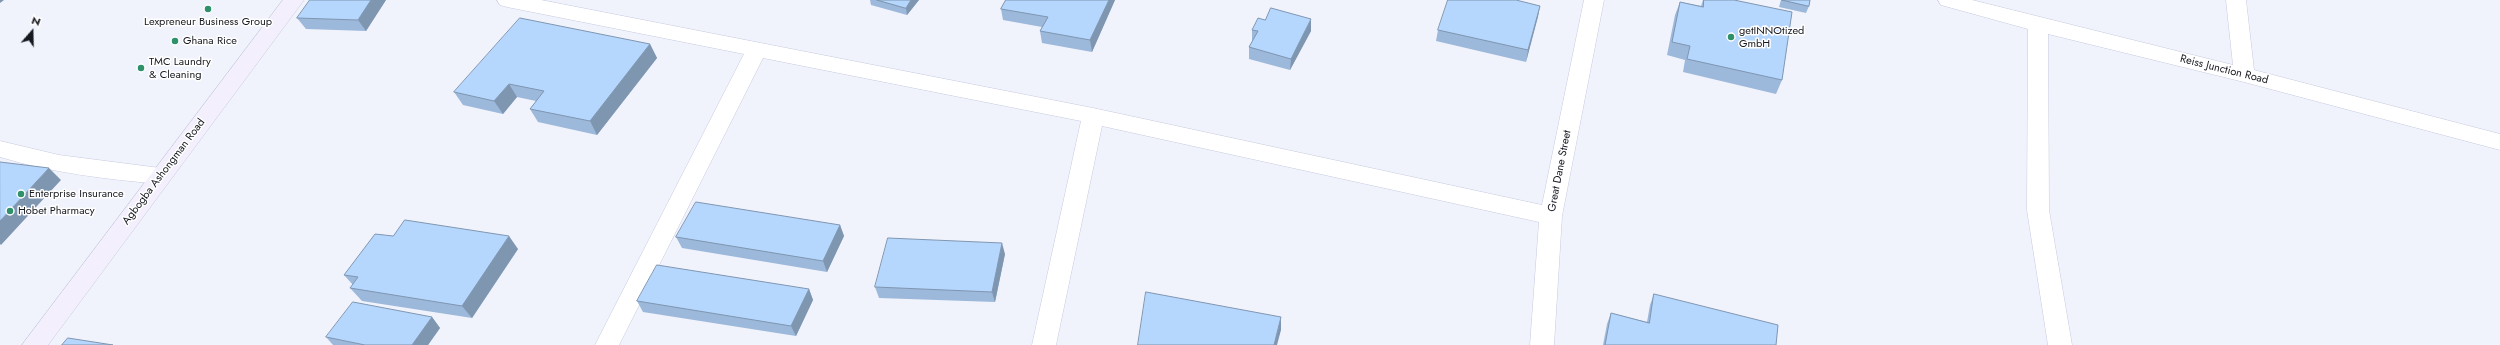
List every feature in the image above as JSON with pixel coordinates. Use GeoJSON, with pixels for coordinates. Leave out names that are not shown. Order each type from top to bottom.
{"type":"FeatureCollection","features":[{"type":"Feature","properties":{"kind":"street","name":"Agbogba Ashongman Road"},"geometry":{"type":"LineString","coordinates":[[34,345],[294,0]]}},
{"type":"Feature","properties":{"kind":"street"},"geometry":{"type":"LineString","coordinates":[[507,0],[756,51],[1093,116],[1551,216]]}},
{"type":"Feature","properties":{"kind":"street","name":"Great Dane Street"},"geometry":{"type":"LineString","coordinates":[[1542,345],[1551,216],[1594,0]]}},
{"type":"Feature","properties":{"kind":"street","name":"Reiss Junction Road"},"geometry":{"type":"LineString","coordinates":[[1948,0],[2038,25],[2244,75],[2500,142]]}},
{"type":"Feature","properties":{"kind":"street"},"geometry":{"type":"LineString","coordinates":[[2236,0],[2244,75]]}},
{"type":"Feature","properties":{"kind":"street"},"geometry":{"type":"LineString","coordinates":[[2038,25],[2038,210],[2060,345]]}},
{"type":"Feature","properties":{"kind":"street"},"geometry":{"type":"LineString","coordinates":[[607,345],[756,51]]}},
{"type":"Feature","properties":{"kind":"street"},"geometry":{"type":"LineString","coordinates":[[1044,345],[1093,116]]}},
{"type":"Feature","properties":{"kind":"street"},"geometry":{"type":"LineString","coordinates":[[0,149],[30,159],[99,170],[160,176]]}},
{"type":"Feature","properties":{"kind":"building"},"geometry":{"type":"Polygon","coordinates":[[[310,0],[371,0],[358,20],[297,18],[310,0]]]}},
{"type":"Feature","properties":{"kind":"building"},"geometry":{"type":"Polygon","coordinates":[[[877,0],[911,0],[906,8],[877,0]]]}},
{"type":"Feature","properties":{"kind":"building"},"geometry":{"type":"Polygon","coordinates":[[[1006,0],[1109,0],[1090,40],[1040,31],[1048,17],[1001,9],[1006,0]]]}},
{"type":"Feature","properties":{"kind":"building"},"geometry":{"type":"Polygon","coordinates":[[[1448,0],[1516,0],[1540,6],[1528,50],[1438,30],[1448,0]]]}},
{"type":"Feature","properties":{"kind":"building"},"geometry":{"type":"Polygon","coordinates":[[[1704,0],[1734,0],[1792,12],[1782,80],[1687,59],[1690,46],[1672,42],[1680,2],[1703,7],[1704,0]]]}},
{"type":"Feature","properties":{"kind":"building"},"geometry":{"type":"Polygon","coordinates":[[[1782,0],[1810,0],[1809,6],[1782,0]]]}},
{"type":"Feature","properties":{"kind":"building"},"geometry":{"type":"Polygon","coordinates":[[[1271,8],[1311,19],[1291,59],[1249,47],[1258,31],[1252,30],[1258,18],[1265,20],[1271,8]]]}},
{"type":"Feature","properties":{"kind":"building"},"geometry":{"type":"Polygon","coordinates":[[[520,18],[650,44],[590,121],[530,109],[544,91],[509,84],[494,101],[454,92],[520,18]]]}},
{"type":"Feature","properties":{"kind":"building"},"geometry":{"type":"Polygon","coordinates":[[[0,162],[49,168],[0,221],[0,162]]]}},
{"type":"Feature","properties":{"kind":"building"},"geometry":{"type":"Polygon","coordinates":[[[696,202],[840,225],[823,261],[676,237],[696,202]]]}},
{"type":"Feature","properties":{"kind":"building"},"geometry":{"type":"Polygon","coordinates":[[[405,220],[509,236],[462,306],[350,288],[358,277],[344,275],[375,234],[393,236],[405,220]]]}},
{"type":"Feature","properties":{"kind":"building"},"geometry":{"type":"Polygon","coordinates":[[[888,238],[1002,243],[992,292],[875,287],[888,238]]]}},
{"type":"Feature","properties":{"kind":"building"},"geometry":{"type":"Polygon","coordinates":[[[657,265],[809,289],[791,326],[637,301],[657,265]]]}},
{"type":"Feature","properties":{"kind":"building"},"geometry":{"type":"Polygon","coordinates":[[[1146,292],[1281,317],[1274,345],[1138,345],[1146,292]]]}},
{"type":"Feature","properties":{"kind":"building"},"geometry":{"type":"Polygon","coordinates":[[[1654,294],[1778,325],[1776,345],[1605,345],[1611,313],[1649,323],[1654,294]]]}},
{"type":"Feature","properties":{"kind":"building"},"geometry":{"type":"Polygon","coordinates":[[[353,302],[432,317],[412,345],[365,345],[326,337],[353,302]]]}},
{"type":"Feature","properties":{"kind":"building"},"geometry":{"type":"Polygon","coordinates":[[[68,338],[113,345],[62,345],[68,338]]]}},
{"type":"Feature","properties":{"kind":"place","name":"Lexpreneur Business Group"},"geometry":{"type":"Point","coordinates":[208,9]}},
{"type":"Feature","properties":{"kind":"place","name":"getINNOtized GmbH"},"geometry":{"type":"Point","coordinates":[1731,37]}},
{"type":"Feature","properties":{"kind":"place","name":"Ghana Rice"},"geometry":{"type":"Point","coordinates":[175,41]}},
{"type":"Feature","properties":{"kind":"place","name":"TMC Laundry & Cleaning"},"geometry":{"type":"Point","coordinates":[141,68]}},
{"type":"Feature","properties":{"kind":"place","name":"Enterprise Insurance"},"geometry":{"type":"Point","coordinates":[21,194]}},
{"type":"Feature","properties":{"kind":"place","name":"Hobet Pharmacy"},"geometry":{"type":"Point","coordinates":[10,211]}}]}
